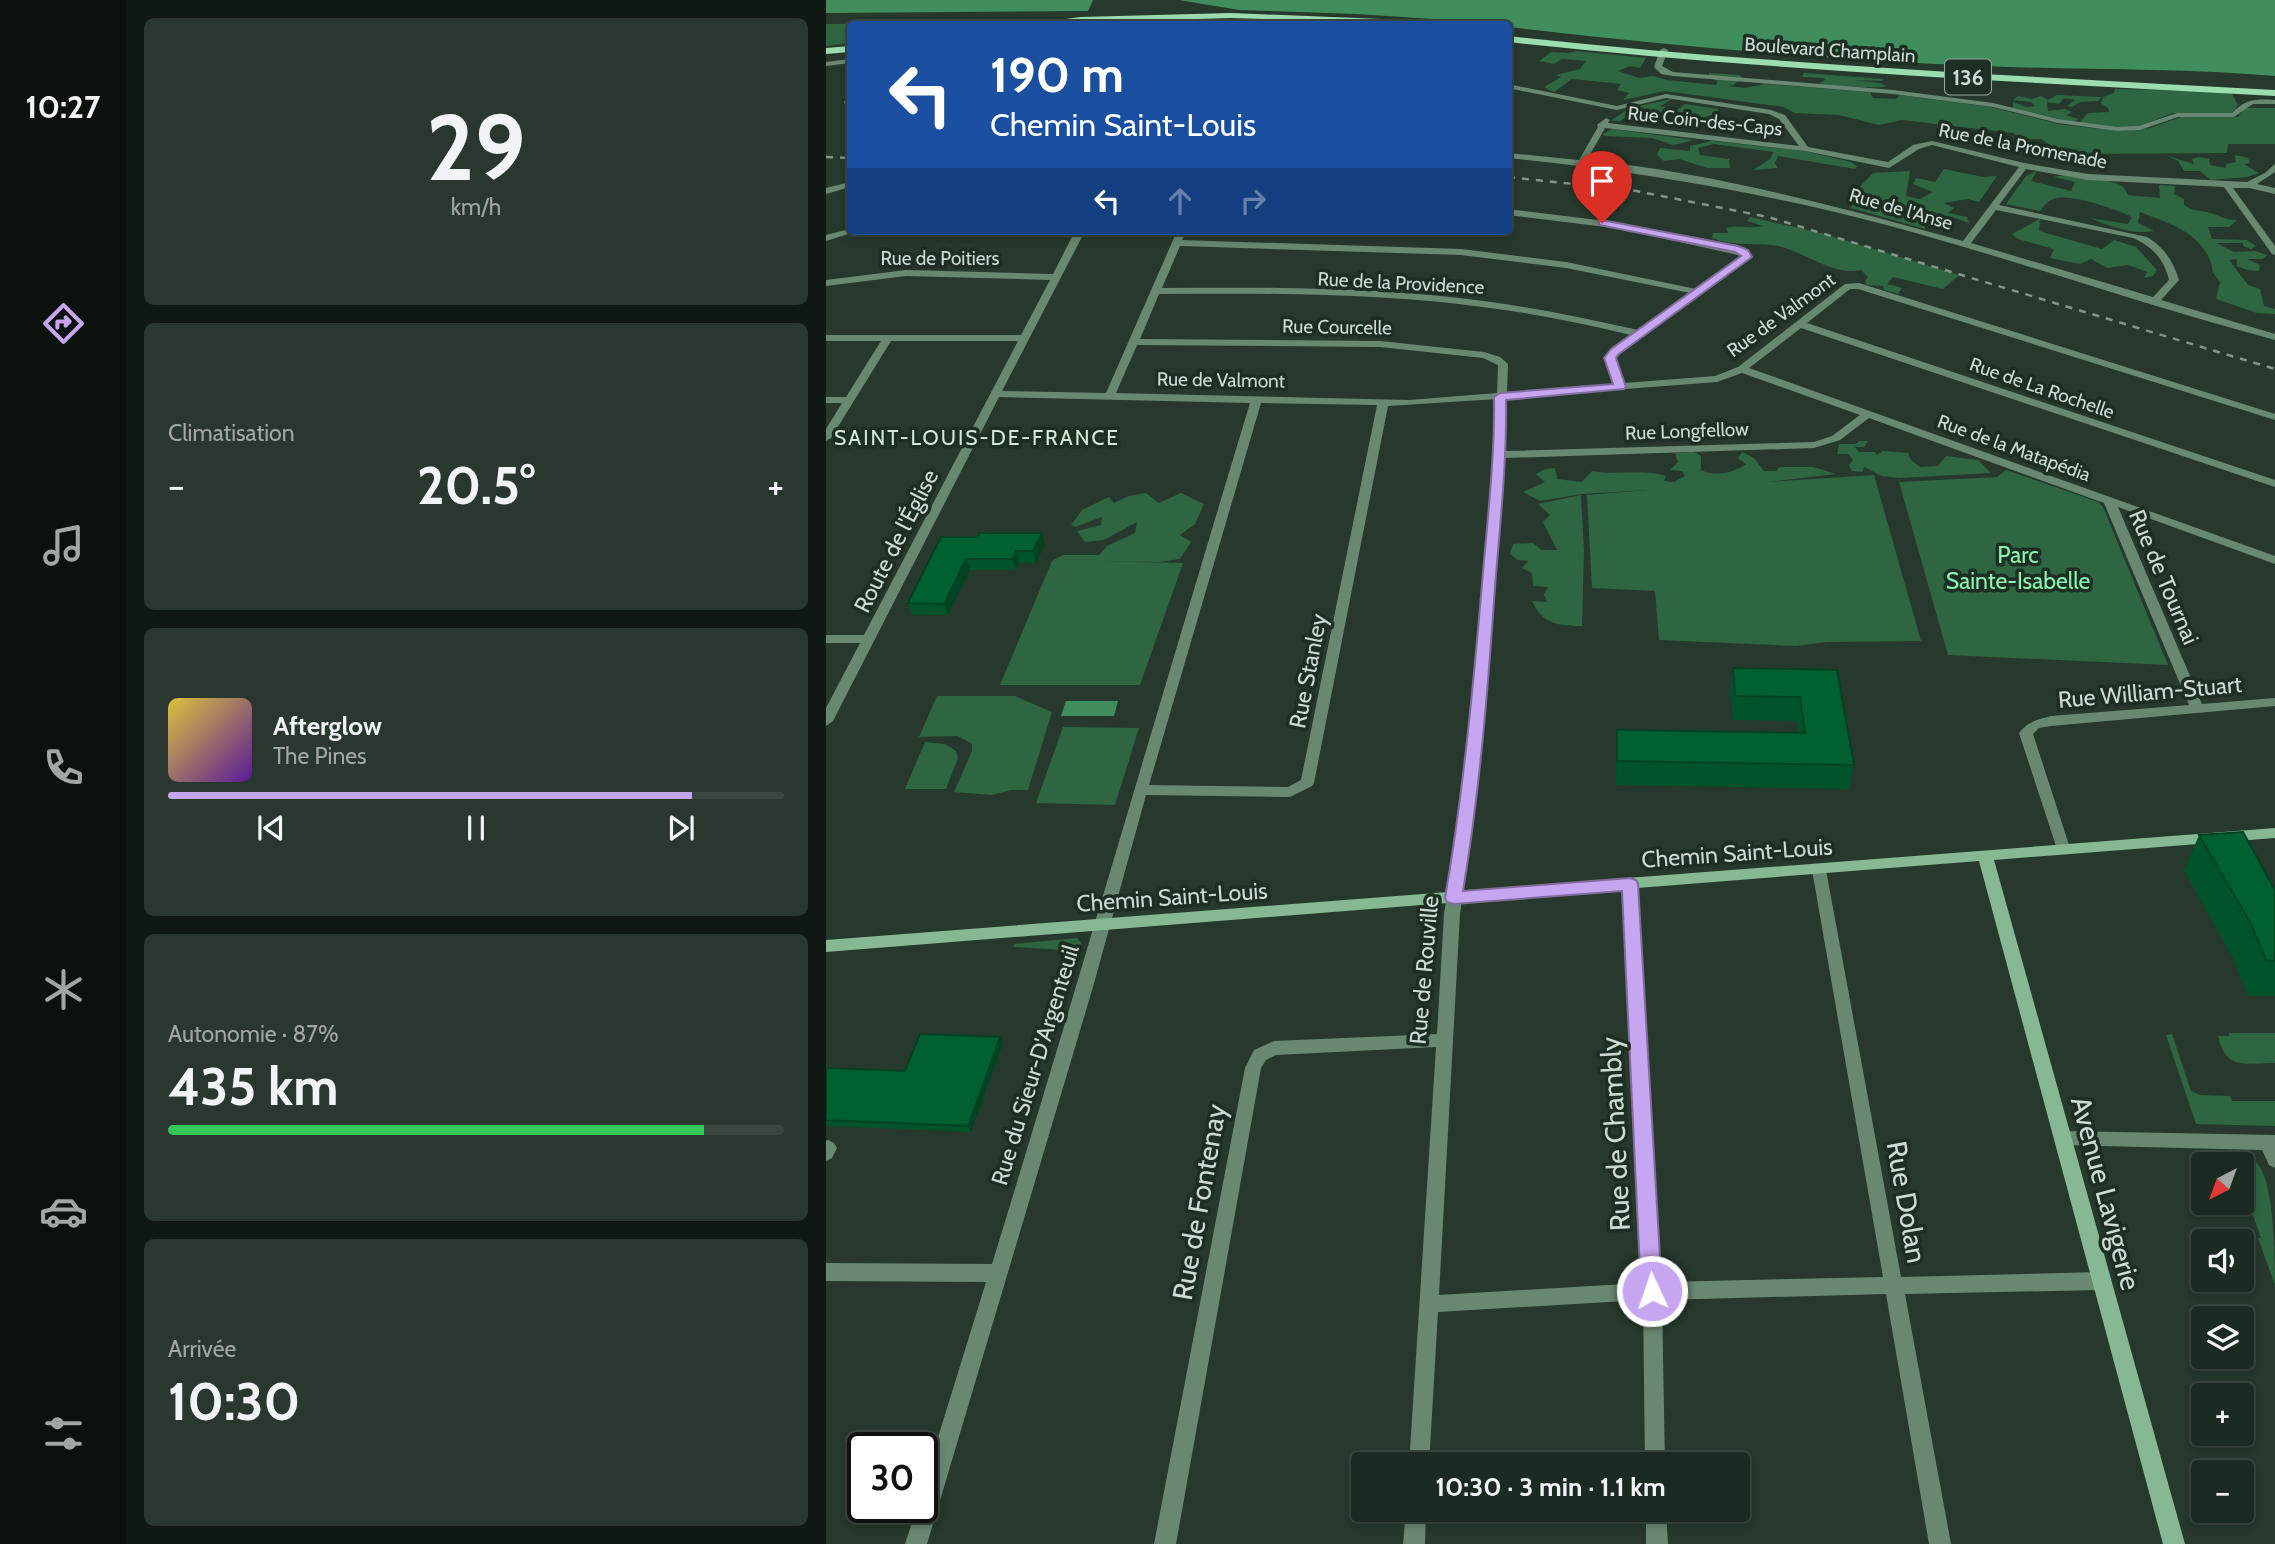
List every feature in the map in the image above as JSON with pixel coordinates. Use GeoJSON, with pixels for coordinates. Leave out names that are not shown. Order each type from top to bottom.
{"type":"FeatureCollection","features":[{"type":"Feature","properties":{"kind":"main road"},"geometry":{"type":"LineString","coordinates":[[1123,21],[1253,16],[1364,21]]}},
{"type":"Feature","properties":{"kind":"main road","name":"Boulevard Champlain"},"geometry":{"type":"LineString","coordinates":[[1512,34],[1663,53],[1946,70],[2275,83]]}},
{"type":"Feature","properties":{"kind":"main road","name":"Boulevard Champlain"},"geometry":{"type":"LineString","coordinates":[[1512,39],[1883,72],[2275,93]]}},
{"type":"Feature","properties":{"kind":"main road"},"geometry":{"type":"LineString","coordinates":[[826,54],[847,51]]}},
{"type":"Feature","properties":{"kind":"street"},"geometry":{"type":"LineString","coordinates":[[1663,53],[1658,67],[1673,75],[1893,92],[1993,105],[2058,121],[2117,129],[2140,128],[2177,115],[2234,115],[2241,105],[2251,102],[2275,102]]}},
{"type":"Feature","properties":{"kind":"street"},"geometry":{"type":"LineString","coordinates":[[826,64],[847,61]]}},
{"type":"Feature","properties":{"kind":"street"},"geometry":{"type":"LineString","coordinates":[[1512,87],[1617,108],[1666,96],[1771,112],[1782,117],[1805,149]]}},
{"type":"Feature","properties":{"kind":"street"},"geometry":{"type":"LineString","coordinates":[[1582,162],[1601,125],[1617,108]]}},
{"type":"Feature","properties":{"kind":"street","name":"Rue Coin-des-Caps"},"geometry":{"type":"LineString","coordinates":[[1601,125],[1805,149]]}},
{"type":"Feature","properties":{"kind":"street","name":"Rue de la Promenade"},"geometry":{"type":"LineString","coordinates":[[1805,149],[1889,165],[1916,147],[1932,143],[2024,166],[2123,180],[2249,185],[2275,191]]}},
{"type":"Feature","properties":{"kind":"street","name":"Rue de l'Anse"},"geometry":{"type":"LineString","coordinates":[[1512,155],[1681,175],[1786,196],[1965,245],[2275,337]]}},
{"type":"Feature","properties":{"kind":"street"},"geometry":{"type":"LineString","coordinates":[[1965,245],[2024,166]]}},
{"type":"Feature","properties":{"kind":"street"},"geometry":{"type":"LineString","coordinates":[[2249,185],[2268,175],[2275,167]]}},
{"type":"Feature","properties":{"kind":"street"},"geometry":{"type":"LineString","coordinates":[[2227,185],[2275,252]]}},
{"type":"Feature","properties":{"kind":"street"},"geometry":{"type":"LineString","coordinates":[[826,191],[847,186]]}},
{"type":"Feature","properties":{"kind":"street"},"geometry":{"type":"LineString","coordinates":[[1994,207],[2136,236],[2150,242],[2159,249],[2171,267],[2174,280],[2155,301]]}},
{"type":"Feature","properties":{"kind":"street"},"geometry":{"type":"LineString","coordinates":[[1512,212],[1622,226],[1745,253],[1747,257],[1615,351],[1610,358],[1620,387]]}},
{"type":"Feature","properties":{"kind":"street"},"geometry":{"type":"LineString","coordinates":[[826,238],[847,232]]}},
{"type":"Feature","properties":{"kind":"street","name":"Route de l'Église"},"geometry":{"type":"LineString","coordinates":[[826,721],[1078,235]]}},
{"type":"Feature","properties":{"kind":"street"},"geometry":{"type":"LineString","coordinates":[[1110,395],[1180,235]]}},
{"type":"Feature","properties":{"kind":"street"},"geometry":{"type":"LineString","coordinates":[[1177,243],[1461,252],[1579,268],[1698,292]]}},
{"type":"Feature","properties":{"kind":"street","name":"Rue de Poitiers"},"geometry":{"type":"LineString","coordinates":[[826,283],[916,273],[1055,277]]}},
{"type":"Feature","properties":{"kind":"street","name":"Rue de Valmont"},"geometry":{"type":"LineString","coordinates":[[996,394],[1383,403],[1500,397],[1717,379],[1742,369],[1848,286],[1859,286],[2275,417]]}},
{"type":"Feature","properties":{"kind":"street","name":"Rue de la Providence"},"geometry":{"type":"LineString","coordinates":[[1157,290],[1396,297],[1468,302],[1549,314],[1641,334]]}},
{"type":"Feature","properties":{"kind":"street","name":"Rue de La Rochelle"},"geometry":{"type":"LineString","coordinates":[[1799,324],[2275,484]]}},
{"type":"Feature","properties":{"kind":"street"},"geometry":{"type":"LineString","coordinates":[[826,438],[888,337]]}},
{"type":"Feature","properties":{"kind":"street"},"geometry":{"type":"LineString","coordinates":[[826,338],[1023,338]]}},
{"type":"Feature","properties":{"kind":"street","name":"Rue Courcelle"},"geometry":{"type":"LineString","coordinates":[[1134,342],[1380,344],[1484,355],[1503,364],[1500,397]]}},
{"type":"Feature","properties":{"kind":"street","name":"Rue de la Matapédia"},"geometry":{"type":"LineString","coordinates":[[1742,369],[2275,560]]}},
{"type":"Feature","properties":{"kind":"street","name":"Rue de Rouville"},"geometry":{"type":"LineString","coordinates":[[1420,1452],[1454,898],[1466,820],[1486,617],[1500,397]]}},
{"type":"Feature","properties":{"kind":"street","name":"Rue du Sieur-D'Argenteuil"},"geometry":{"type":"LineString","coordinates":[[916,1544],[1257,398]]}},
{"type":"Feature","properties":{"kind":"street"},"geometry":{"type":"LineString","coordinates":[[826,400],[849,400]]}},
{"type":"Feature","properties":{"kind":"street","name":"Rue Stanley"},"geometry":{"type":"LineString","coordinates":[[1142,790],[1290,792],[1307,783],[1383,403]]}},
{"type":"Feature","properties":{"kind":"street","name":"Rue Longfellow"},"geometry":{"type":"LineString","coordinates":[[1498,455],[1821,444],[1840,438],[1866,415]]}},
{"type":"Feature","properties":{"kind":"street","name":"Rue de Tournai"},"geometry":{"type":"LineString","coordinates":[[2109,501],[2197,708]]}},
{"type":"Feature","properties":{"kind":"street"},"geometry":{"type":"LineString","coordinates":[[826,639],[869,639]]}},
{"type":"Feature","properties":{"kind":"street","name":"Rue William-Stuart"},"geometry":{"type":"LineString","coordinates":[[2063,848],[2026,733],[2034,725],[2051,721],[2275,702]]}},
{"type":"Feature","properties":{"kind":"street","name":"Chemin Saint-Louis"},"geometry":{"type":"LineString","coordinates":[[826,946],[2275,833]]}},
{"type":"Feature","properties":{"kind":"street","name":"Avenue Lavigerie"},"geometry":{"type":"LineString","coordinates":[[1985,855],[2174,1544]]}},
{"type":"Feature","properties":{"kind":"street","name":"Rue Dolan"},"geometry":{"type":"LineString","coordinates":[[1819,870],[1940,1544]]}},
{"type":"Feature","properties":{"kind":"street","name":"Rue de Chambly"},"geometry":{"type":"LineString","coordinates":[[1630,884],[1652,1291],[1655,1452]]}},
{"type":"Feature","properties":{"kind":"street","name":"Rue de Fontenay"},"geometry":{"type":"LineString","coordinates":[[1165,1544],[1253,1068],[1260,1055],[1274,1048],[1444,1040]]}},
{"type":"Feature","properties":{"kind":"street"},"geometry":{"type":"LineString","coordinates":[[2064,1138],[2273,1149]]}},
{"type":"Feature","properties":{"kind":"street"},"geometry":{"type":"LineString","coordinates":[[826,1272],[996,1273]]}},
{"type":"Feature","properties":{"kind":"street"},"geometry":{"type":"LineString","coordinates":[[1429,1304],[1652,1291],[2100,1281]]}},
{"type":"Feature","properties":{"kind":"street"},"geometry":{"type":"LineString","coordinates":[[1414,1544],[1415,1522]]}},
{"type":"Feature","properties":{"kind":"street"},"geometry":{"type":"LineString","coordinates":[[1656,1522],[1657,1544]]}},
{"type":"Feature","properties":{"kind":"green space"},"geometry":{"type":"Polygon","coordinates":[[[826,24],[847,24],[847,43],[826,46],[826,24]]]}},
{"type":"Feature","properties":{"kind":"green space"},"geometry":{"type":"Polygon","coordinates":[[[1576,51],[1646,58],[1640,68],[1630,66],[1618,71],[1639,78],[1653,76],[1716,85],[1718,81],[1709,78],[1709,73],[1740,75],[1742,78],[1727,86],[1745,88],[1765,84],[1870,92],[1873,98],[1896,99],[1900,95],[1990,107],[2063,125],[2121,131],[2150,128],[2184,116],[2238,117],[2245,108],[2275,108],[2275,144],[2228,144],[2227,153],[2077,154],[2055,148],[2041,139],[2021,139],[2013,133],[1902,120],[1879,125],[1839,115],[1795,113],[1783,107],[1665,91],[1623,100],[1629,93],[1617,90],[1621,84],[1572,79],[1554,92],[1544,87],[1561,77],[1556,75],[1580,69],[1586,61],[1562,59],[1554,64],[1539,61],[1551,52],[1576,51]]]}},
{"type":"Feature","properties":{"kind":"green space"},"geometry":{"type":"Polygon","coordinates":[[[1804,73],[1884,79],[1854,80],[1887,86],[1824,84],[1819,83],[1825,80],[1824,78],[1802,77],[1804,73]]]}},
{"type":"Feature","properties":{"kind":"green space"},"geometry":{"type":"Polygon","coordinates":[[[2115,89],[2231,92],[2238,105],[2231,114],[2173,113],[2137,127],[2116,128],[2079,123],[2088,113],[2109,112],[2101,103],[2103,97],[2114,93],[2115,89]]]}},
{"type":"Feature","properties":{"kind":"green space"},"geometry":{"type":"Polygon","coordinates":[[[2057,95],[2101,97],[2098,101],[2080,102],[2072,107],[2067,106],[2075,100],[2064,98],[2059,104],[2047,102],[2048,111],[2065,109],[2072,112],[2066,115],[2078,119],[2073,122],[2013,108],[2013,102],[2027,107],[2035,106],[2031,102],[2013,100],[2018,96],[2032,99],[2041,96],[2048,100],[2057,95]]]}},
{"type":"Feature","properties":{"kind":"green space"},"geometry":{"type":"Polygon","coordinates":[[[1672,99],[1660,106],[1677,110],[1685,104],[1718,109],[1719,118],[1751,126],[1699,125],[1698,119],[1667,114],[1657,120],[1629,114],[1620,121],[1611,121],[1629,108],[1672,99]]]}},
{"type":"Feature","properties":{"kind":"green space"},"geometry":{"type":"Polygon","coordinates":[[[1612,129],[1694,140],[1673,145],[1652,138],[1603,134],[1612,129]]]}},
{"type":"Feature","properties":{"kind":"green space"},"geometry":{"type":"Polygon","coordinates":[[[1712,141],[1804,151],[1851,162],[1857,166],[1855,169],[1778,156],[1775,163],[1778,168],[1753,170],[1770,159],[1774,152],[1714,144],[1698,148],[1700,155],[1729,159],[1730,168],[1707,168],[1679,159],[1664,161],[1657,155],[1660,148],[1690,151],[1690,146],[1712,141]]]}},
{"type":"Feature","properties":{"kind":"green space"},"geometry":{"type":"Polygon","coordinates":[[[2235,155],[2248,158],[2250,163],[2244,164],[2259,173],[2247,177],[2211,180],[2200,171],[2184,171],[2178,161],[2168,156],[2194,164],[2192,159],[2209,159],[2210,165],[2226,168],[2226,164],[2236,162],[2235,155]]]}},
{"type":"Feature","properties":{"kind":"green space"},"geometry":{"type":"Polygon","coordinates":[[[1944,169],[1983,177],[1997,176],[1979,202],[1968,199],[1944,203],[1954,208],[1948,213],[1967,217],[1969,223],[1952,217],[1925,218],[1925,229],[1851,208],[1852,204],[1859,203],[1851,200],[1858,198],[1852,195],[1873,173],[1910,171],[1906,196],[1920,199],[1933,192],[1913,184],[1916,178],[1935,182],[1944,169]]]}},
{"type":"Feature","properties":{"kind":"green space"},"geometry":{"type":"Polygon","coordinates":[[[2037,171],[2031,181],[2071,191],[2075,182],[2054,177],[2099,179],[2117,183],[2128,195],[2160,198],[2159,185],[2175,186],[2174,194],[2184,199],[2184,205],[2187,207],[2237,220],[2229,227],[2208,227],[2212,239],[2247,240],[2256,246],[2251,249],[2243,246],[2243,243],[2216,243],[2234,252],[2255,251],[2267,255],[2263,259],[2247,259],[2260,265],[2259,271],[2237,266],[2237,259],[2229,260],[2248,285],[2260,289],[2264,306],[2275,309],[2275,314],[2257,313],[2216,299],[2220,282],[2203,248],[2189,234],[2160,220],[2140,212],[2138,223],[2154,231],[2138,232],[2113,227],[2090,218],[2128,224],[2132,217],[2084,201],[2054,199],[2040,211],[2006,204],[2026,176],[2037,171]]]}},
{"type":"Feature","properties":{"kind":"green space"},"geometry":{"type":"Polygon","coordinates":[[[1750,217],[1821,233],[1959,275],[1943,289],[1893,277],[1887,284],[1902,288],[1898,294],[1884,290],[1883,286],[1867,285],[1865,281],[1868,277],[1861,270],[1850,271],[1827,266],[1783,247],[1734,243],[1712,238],[1713,233],[1728,233],[1726,228],[1763,226],[1747,221],[1750,217]]]}},
{"type":"Feature","properties":{"kind":"green space"},"geometry":{"type":"Polygon","coordinates":[[[2040,219],[2039,231],[2102,249],[2114,240],[2136,247],[2157,270],[2153,276],[2144,278],[2147,272],[2128,265],[2107,268],[2091,259],[2080,264],[2050,258],[2054,249],[2018,239],[2012,234],[2040,219]]]}},
{"type":"Feature","properties":{"kind":"green space"},"geometry":{"type":"Polygon","coordinates":[[[1859,441],[1868,441],[1864,447],[1855,447],[1859,452],[1875,452],[1877,455],[1883,451],[1908,453],[1911,460],[1920,467],[1938,466],[1946,456],[1978,460],[1991,473],[1899,478],[1882,476],[1864,467],[1862,472],[1852,471],[1849,465],[1853,460],[1848,454],[1837,454],[1839,444],[1856,444],[1859,441]]]}},
{"type":"Feature","properties":{"kind":"green space"},"geometry":{"type":"Polygon","coordinates":[[[1694,452],[1701,456],[1701,470],[1718,474],[1730,472],[1746,464],[1738,458],[1742,452],[1754,458],[1764,471],[1777,471],[1779,467],[1813,467],[1836,474],[1767,482],[1874,475],[1921,641],[1827,642],[1796,646],[1659,640],[1655,591],[1592,588],[1587,495],[1648,490],[1582,494],[1540,501],[1523,492],[1545,482],[1536,474],[1555,468],[1557,479],[1582,482],[1592,471],[1657,474],[1666,476],[1664,481],[1674,482],[1685,476],[1682,471],[1670,470],[1678,462],[1675,453],[1694,452]]]}},
{"type":"Feature","properties":{"kind":"green space","name":"Parc Sainte-Isabelle"},"geometry":{"type":"Polygon","coordinates":[[[2006,470],[2098,502],[2103,507],[2168,665],[1948,655],[1899,482],[1997,477],[2006,470]]]}},
{"type":"Feature","properties":{"kind":"green space"},"geometry":{"type":"Polygon","coordinates":[[[1146,493],[1159,503],[1181,493],[1204,504],[1195,524],[1180,535],[1191,542],[1180,559],[1159,562],[1096,561],[1183,563],[1140,685],[1000,685],[1052,561],[1063,555],[1099,555],[1107,546],[1135,533],[1137,522],[1104,540],[1085,542],[1077,531],[1101,525],[1102,517],[1075,527],[1071,525],[1082,510],[1109,497],[1114,503],[1129,496],[1146,493]]]}},
{"type":"Feature","properties":{"kind":"green space"},"geometry":{"type":"Polygon","coordinates":[[[1581,495],[1584,551],[1582,626],[1552,622],[1541,615],[1532,601],[1547,602],[1544,594],[1548,587],[1533,586],[1532,573],[1522,568],[1528,561],[1518,560],[1510,554],[1513,544],[1533,543],[1542,550],[1557,550],[1543,522],[1550,515],[1538,504],[1581,495]]]}},
{"type":"Feature","properties":{"kind":"green space"},"geometry":{"type":"Polygon","coordinates":[[[937,696],[1015,696],[1052,712],[1028,790],[1011,790],[992,795],[954,792],[972,751],[972,744],[958,736],[919,737],[937,696]]]}},
{"type":"Feature","properties":{"kind":"green space"},"geometry":{"type":"Polygon","coordinates":[[[1063,727],[1139,728],[1115,805],[1036,803],[1063,727]]]}},
{"type":"Feature","properties":{"kind":"green space"},"geometry":{"type":"Polygon","coordinates":[[[925,742],[945,744],[956,751],[958,758],[946,789],[905,789],[925,742]]]}},
{"type":"Feature","properties":{"kind":"green space"},"geometry":{"type":"Polygon","coordinates":[[[1077,938],[1081,943],[1071,977],[1058,974],[1065,950],[1014,947],[1014,944],[1077,938]]]}},
{"type":"Feature","properties":{"kind":"green space"},"geometry":{"type":"Polygon","coordinates":[[[2229,1033],[2275,1033],[2275,1063],[2246,1064],[2232,1060],[2226,1055],[2218,1036],[2229,1036],[2229,1033]]]}},
{"type":"Feature","properties":{"kind":"green space"},"geometry":{"type":"Polygon","coordinates":[[[2172,1034],[2191,1091],[2200,1095],[2230,1096],[2232,1101],[2275,1101],[2275,1126],[2196,1124],[2166,1035],[2172,1034]]]}},
{"type":"Feature","properties":{"kind":"green space"},"geometry":{"type":"Polygon","coordinates":[[[2254,1160],[2261,1169],[2270,1199],[2275,1285],[2258,1238],[2261,1238],[2253,1215],[2254,1160]]]}},
{"type":"Feature","properties":{"kind":"shaded area"},"geometry":{"type":"Polygon","coordinates":[[[826,0],[1093,0],[1088,11],[826,13],[826,0]]]}},
{"type":"Feature","properties":{"kind":"shaded area"},"geometry":{"type":"Polygon","coordinates":[[[1179,0],[2275,0],[2275,76],[1983,66],[1804,56],[1512,27],[1512,21],[1239,10],[1179,0]]]}},
{"type":"Feature","properties":{"kind":"shaded area"},"geometry":{"type":"Polygon","coordinates":[[[1066,701],[1118,701],[1114,716],[1061,716],[1066,701]]]}},
{"type":"Feature","properties":{"kind":"building"},"geometry":{"type":"Polygon","coordinates":[[[980,533],[1042,533],[1033,551],[1016,551],[1013,559],[966,559],[944,604],[908,603],[941,537],[977,537],[980,533]]]}},
{"type":"Feature","properties":{"kind":"building"},"geometry":{"type":"Polygon","coordinates":[[[1733,668],[1837,670],[1854,765],[1617,761],[1617,730],[1805,733],[1800,697],[1735,696],[1733,668]]]}},
{"type":"Feature","properties":{"kind":"building"},"geometry":{"type":"Polygon","coordinates":[[[2243,832],[2275,890],[2275,961],[2266,960],[2251,924],[2199,835],[2243,832]]]}},
{"type":"Feature","properties":{"kind":"building"},"geometry":{"type":"Polygon","coordinates":[[[920,1034],[1000,1037],[968,1126],[826,1120],[826,1068],[905,1071],[920,1034]]]}},
{"type":"Feature","properties":{"kind":"railway"},"geometry":{"type":"LineString","coordinates":[[826,157],[847,158]]}},
{"type":"Feature","properties":{"kind":"railway"},"geometry":{"type":"LineString","coordinates":[[1512,177],[1631,190],[1768,217],[2275,369]]}},
{"type":"Feature","properties":{"kind":"district","name":"SAINT-LOUIS-DE-FRANCE"},"geometry":{"type":"Point","coordinates":[977,437]}},
{"type":"Feature","properties":{"kind":"route"},"geometry":{"type":"LineString","coordinates":[[1602,223],[1738,249],[1747,257],[1615,351],[1610,358],[1620,387],[1500,397],[1501,435],[1486,617],[1464,833],[1454,898],[1630,884],[1652,1291]]}}]}
